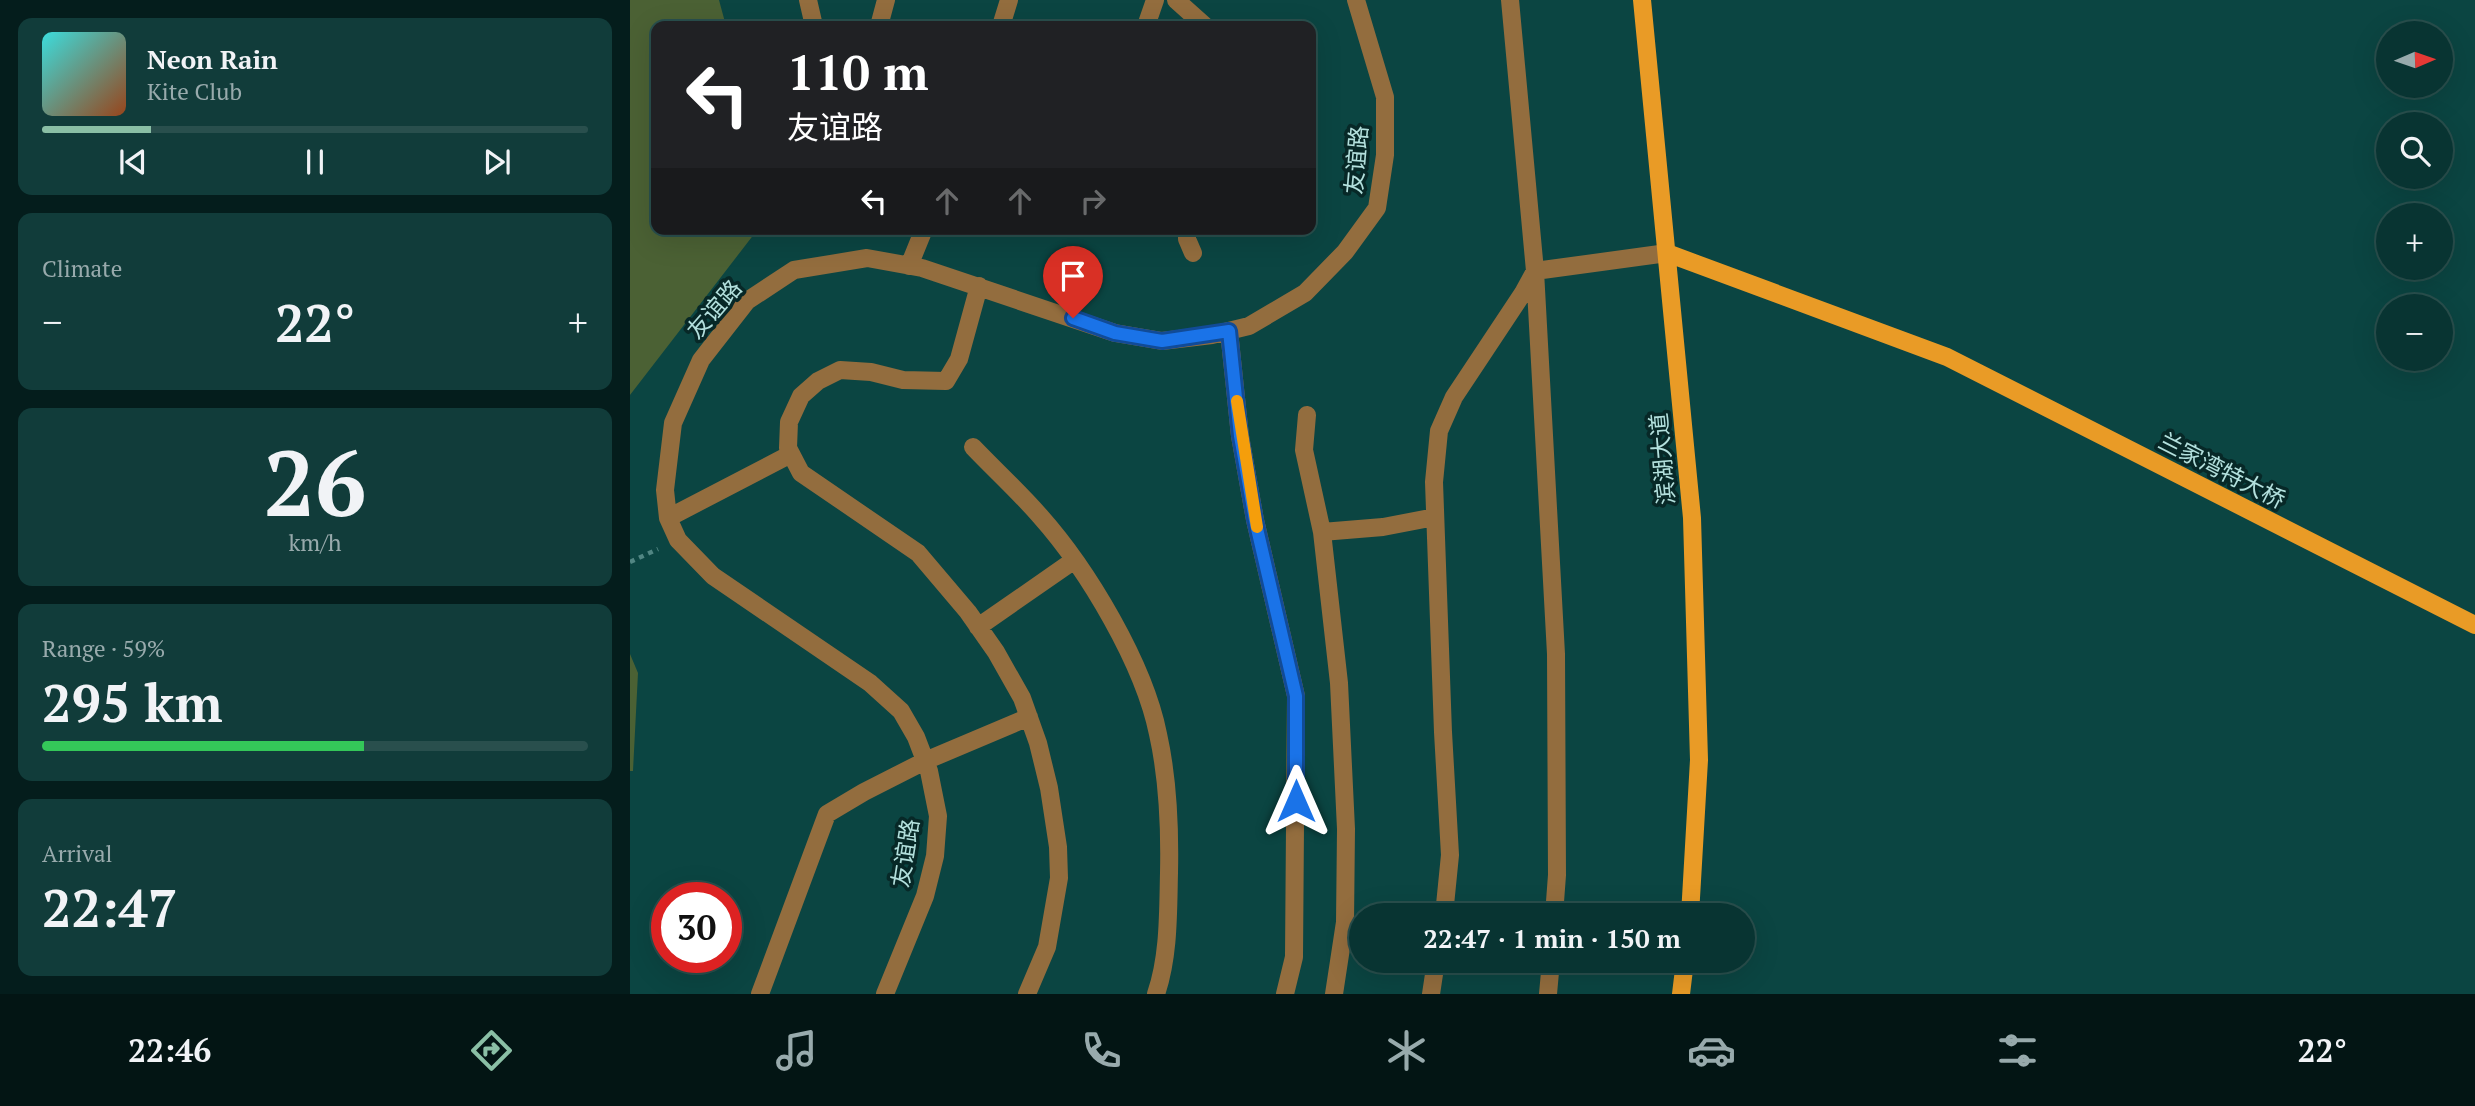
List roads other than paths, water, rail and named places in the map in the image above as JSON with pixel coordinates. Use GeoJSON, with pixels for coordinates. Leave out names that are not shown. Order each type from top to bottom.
{"type":"FeatureCollection","features":[{"type":"Feature","properties":{"kind":"main road","name":"滨湖大道"},"geometry":{"type":"LineString","coordinates":[[1642,0],[1692,518],[1699,760],[1691,903]]}},
{"type":"Feature","properties":{"kind":"main road","name":"兰家湾特大桥"},"geometry":{"type":"LineString","coordinates":[[1667,253],[1947,357],[2475,625]]}},
{"type":"Feature","properties":{"kind":"main road"},"geometry":{"type":"LineString","coordinates":[[1681,994],[1684,973]]}},
{"type":"Feature","properties":{"kind":"street"},"geometry":{"type":"LineString","coordinates":[[808,0],[813,21]]}},
{"type":"Feature","properties":{"kind":"street"},"geometry":{"type":"LineString","coordinates":[[880,21],[886,0]]}},
{"type":"Feature","properties":{"kind":"street"},"geometry":{"type":"LineString","coordinates":[[1003,21],[1009,0]]}},
{"type":"Feature","properties":{"kind":"street"},"geometry":{"type":"LineString","coordinates":[[1148,21],[1155,0]]}},
{"type":"Feature","properties":{"kind":"street"},"geometry":{"type":"LineString","coordinates":[[1176,0],[1199,21]]}},
{"type":"Feature","properties":{"kind":"street","name":"友谊路"},"geometry":{"type":"LineString","coordinates":[[886,994],[925,896],[934,856],[937,816],[925,761],[916,737],[901,711],[870,683],[713,576],[678,540],[668,518],[665,491],[673,423],[701,360],[747,301],[794,270],[867,258],[909,265],[979,286],[1115,333],[1162,341],[1249,327],[1305,293],[1345,252],[1377,208],[1385,155],[1385,97],[1356,0]]}},
{"type":"Feature","properties":{"kind":"street"},"geometry":{"type":"LineString","coordinates":[[1510,0],[1535,271],[1556,654],[1555,903]]}},
{"type":"Feature","properties":{"kind":"street"},"geometry":{"type":"LineString","coordinates":[[909,265],[922,235]]}},
{"type":"Feature","properties":{"kind":"street"},"geometry":{"type":"LineString","coordinates":[[1188,235],[1193,253]]}},
{"type":"Feature","properties":{"kind":"street"},"geometry":{"type":"LineString","coordinates":[[1445,903],[1450,855],[1434,482],[1439,431],[1454,397],[1535,271],[1667,253]]}},
{"type":"Feature","properties":{"kind":"street"},"geometry":{"type":"LineString","coordinates":[[979,286],[959,359],[946,381],[903,380],[871,372],[840,370],[818,381],[801,396],[789,422],[788,448],[801,473],[918,553],[978,627],[1023,698],[1049,788],[1059,847],[1059,878],[1047,947],[1027,994]]}},
{"type":"Feature","properties":{"kind":"street"},"geometry":{"type":"LineString","coordinates":[[1229,331],[1240,436],[1255,520],[1296,696],[1294,957],[1285,994]]}},
{"type":"Feature","properties":{"kind":"street"},"geometry":{"type":"LineString","coordinates":[[1307,415],[1304,450],[1322,532],[1339,683],[1346,829],[1345,922],[1334,994]]}},
{"type":"Feature","properties":{"kind":"street"},"geometry":{"type":"LineString","coordinates":[[973,447],[1041,517],[1073,561],[1123,642],[1144,686],[1158,734],[1169,842],[1168,922],[1161,979],[1156,994]]}},
{"type":"Feature","properties":{"kind":"street"},"geometry":{"type":"LineString","coordinates":[[668,518],[791,454]]}},
{"type":"Feature","properties":{"kind":"street"},"geometry":{"type":"LineString","coordinates":[[1322,532],[1383,527],[1436,517]]}},
{"type":"Feature","properties":{"kind":"street"},"geometry":{"type":"LineString","coordinates":[[978,627],[1073,561]]}},
{"type":"Feature","properties":{"kind":"street"},"geometry":{"type":"LineString","coordinates":[[761,994],[827,814],[925,761],[1029,717]]}},
{"type":"Feature","properties":{"kind":"street"},"geometry":{"type":"LineString","coordinates":[[1431,994],[1434,973]]}},
{"type":"Feature","properties":{"kind":"street"},"geometry":{"type":"LineString","coordinates":[[1548,994],[1550,973]]}}]}
